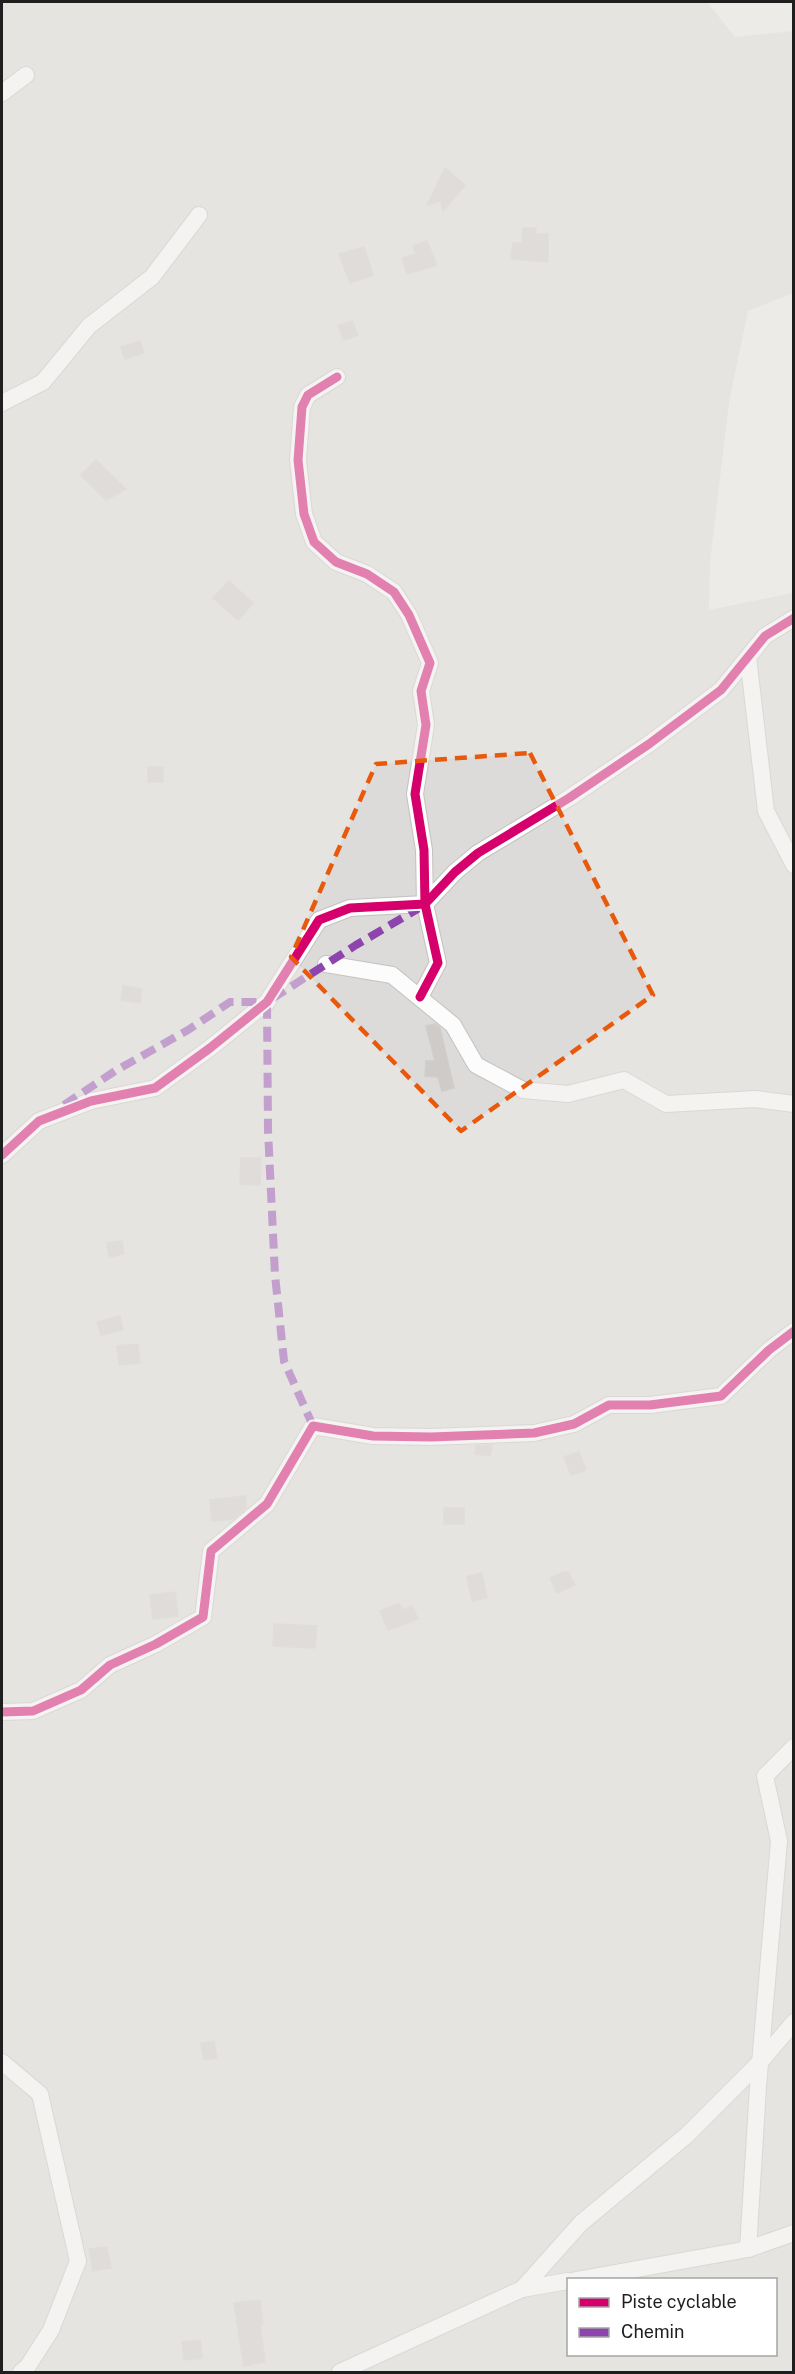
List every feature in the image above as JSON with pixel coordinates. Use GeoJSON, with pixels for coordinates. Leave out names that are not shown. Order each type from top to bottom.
{"type":"FeatureCollection","features":[{"type":"Feature","properties":{"kind":"street"},"geometry":{"type":"LineString","coordinates":[[2,93],[26,75]]}},
{"type":"Feature","properties":{"kind":"street"},"geometry":{"type":"LineString","coordinates":[[2,403],[43,382],[89,326],[152,277],[199,214]]}},
{"type":"Feature","properties":{"kind":"street"},"geometry":{"type":"LineString","coordinates":[[337,377],[308,395],[302,407],[298,460],[304,514],[314,542],[336,562],[367,574],[394,592],[409,615],[430,663],[421,691],[426,725],[415,794],[424,850],[425,904],[438,963],[420,997]]}},
{"type":"Feature","properties":{"kind":"street"},"geometry":{"type":"LineString","coordinates":[[2,1155],[39,1121],[91,1101],[155,1088],[267,1002],[319,920],[350,908],[425,904],[455,872],[478,853],[570,798],[649,744],[721,690],[765,636],[794,618]]}},
{"type":"Feature","properties":{"kind":"street"},"geometry":{"type":"LineString","coordinates":[[748,657],[766,812],[794,865]]}},
{"type":"Feature","properties":{"kind":"street"},"geometry":{"type":"LineString","coordinates":[[326,964],[392,975],[453,1024],[476,1065],[523,1090],[568,1094],[624,1080],[666,1104],[755,1099],[794,1104]]}},
{"type":"Feature","properties":{"kind":"street"},"geometry":{"type":"LineString","coordinates":[[2,1712],[33,1711],[81,1690],[110,1665],[156,1644],[203,1617],[211,1551],[267,1504],[313,1426],[373,1436],[430,1437],[534,1433],[574,1424],[609,1406],[650,1406],[721,1396],[769,1350],[794,1330]]}},
{"type":"Feature","properties":{"kind":"street"},"geometry":{"type":"LineString","coordinates":[[748,2249],[779,1841],[765,1776],[794,1747]]}},
{"type":"Feature","properties":{"kind":"street"},"geometry":{"type":"LineString","coordinates":[[522,2289],[581,2223],[687,2135],[761,2061],[794,2022]]}},
{"type":"Feature","properties":{"kind":"street"},"geometry":{"type":"LineString","coordinates":[[2,2062],[40,2094],[78,2261],[51,2330],[21,2373]]}},
{"type":"Feature","properties":{"kind":"street"},"geometry":{"type":"LineString","coordinates":[[587,2278],[748,2249],[794,2233]]}},
{"type":"Feature","properties":{"kind":"street"},"geometry":{"type":"LineString","coordinates":[[340,2373],[522,2289],[567,2281]]}},
{"type":"Feature","properties":{"kind":"highlighted area"},"geometry":{"type":"Polygon","coordinates":[[[530,753],[653,995],[461,1131],[291,957],[376,764],[530,753]]]}},
{"type":"Feature","properties":{"kind":"shaded area"},"geometry":{"type":"Polygon","coordinates":[[[2,2],[707,2],[735,37],[794,31],[793,293],[748,311],[729,402],[710,562],[709,610],[793,593],[793,2372],[2,2372],[2,2]]]}},
{"type":"Feature","properties":{"kind":"building"},"geometry":{"type":"Polygon","coordinates":[[[445,168],[465,185],[443,211],[441,201],[427,205],[445,168]]]}},
{"type":"Feature","properties":{"kind":"building"},"geometry":{"type":"Polygon","coordinates":[[[523,228],[536,228],[535,234],[548,234],[548,262],[511,259],[513,243],[522,243],[523,228]]]}},
{"type":"Feature","properties":{"kind":"building"},"geometry":{"type":"Polygon","coordinates":[[[427,241],[437,265],[407,274],[402,258],[416,254],[413,246],[427,241]]]}},
{"type":"Feature","properties":{"kind":"building"},"geometry":{"type":"Polygon","coordinates":[[[364,247],[373,275],[350,283],[339,254],[364,247]]]}},
{"type":"Feature","properties":{"kind":"building"},"geometry":{"type":"Polygon","coordinates":[[[352,321],[358,335],[344,340],[338,326],[352,321]]]}},
{"type":"Feature","properties":{"kind":"building"},"geometry":{"type":"Polygon","coordinates":[[[140,341],[144,353],[125,359],[121,347],[140,341]]]}},
{"type":"Feature","properties":{"kind":"building"},"geometry":{"type":"Polygon","coordinates":[[[96,460],[126,489],[106,500],[81,475],[96,460]]]}},
{"type":"Feature","properties":{"kind":"building"},"geometry":{"type":"Polygon","coordinates":[[[229,581],[253,603],[238,620],[213,598],[229,581]]]}},
{"type":"Feature","properties":{"kind":"building"},"geometry":{"type":"Polygon","coordinates":[[[148,767],[163,767],[163,782],[148,782],[148,767]]]}},
{"type":"Feature","properties":{"kind":"building"},"geometry":{"type":"Polygon","coordinates":[[[123,986],[142,989],[140,1003],[121,1000],[123,986]]]}},
{"type":"Feature","properties":{"kind":"building"},"geometry":{"type":"Polygon","coordinates":[[[435,1024],[440,1028],[454,1088],[442,1091],[438,1077],[425,1076],[426,1061],[435,1061],[426,1026],[435,1024]]]}},
{"type":"Feature","properties":{"kind":"building"},"geometry":{"type":"Polygon","coordinates":[[[241,1158],[261,1158],[260,1185],[240,1184],[241,1158]]]}},
{"type":"Feature","properties":{"kind":"building"},"geometry":{"type":"Polygon","coordinates":[[[122,1241],[124,1254],[109,1257],[107,1243],[122,1241]]]}},
{"type":"Feature","properties":{"kind":"building"},"geometry":{"type":"Polygon","coordinates":[[[120,1316],[123,1330],[101,1335],[97,1322],[120,1316]]]}},
{"type":"Feature","properties":{"kind":"building"},"geometry":{"type":"Polygon","coordinates":[[[138,1344],[140,1363],[119,1365],[117,1346],[138,1344]]]}},
{"type":"Feature","properties":{"kind":"building"},"geometry":{"type":"Polygon","coordinates":[[[492,1445],[490,1456],[475,1454],[476,1446],[492,1445]]]}},
{"type":"Feature","properties":{"kind":"building"},"geometry":{"type":"Polygon","coordinates":[[[579,1452],[586,1470],[571,1475],[564,1457],[579,1452]]]}},
{"type":"Feature","properties":{"kind":"building"},"geometry":{"type":"Polygon","coordinates":[[[245,1496],[246,1508],[233,1519],[212,1521],[210,1500],[245,1496]]]}},
{"type":"Feature","properties":{"kind":"building"},"geometry":{"type":"Polygon","coordinates":[[[444,1508],[464,1508],[464,1524],[444,1524],[444,1508]]]}},
{"type":"Feature","properties":{"kind":"building"},"geometry":{"type":"Polygon","coordinates":[[[568,1572],[575,1585],[557,1593],[550,1578],[568,1572]]]}},
{"type":"Feature","properties":{"kind":"building"},"geometry":{"type":"Polygon","coordinates":[[[482,1573],[487,1598],[472,1601],[467,1576],[482,1573]]]}},
{"type":"Feature","properties":{"kind":"building"},"geometry":{"type":"Polygon","coordinates":[[[175,1592],[178,1616],[153,1619],[150,1595],[175,1592]]]}},
{"type":"Feature","properties":{"kind":"building"},"geometry":{"type":"Polygon","coordinates":[[[399,1603],[402,1610],[412,1606],[418,1619],[388,1630],[380,1611],[399,1603]]]}},
{"type":"Feature","properties":{"kind":"building"},"geometry":{"type":"Polygon","coordinates":[[[274,1624],[317,1626],[315,1648],[273,1646],[274,1624]]]}},
{"type":"Feature","properties":{"kind":"building"},"geometry":{"type":"Polygon","coordinates":[[[214,2041],[217,2058],[204,2060],[201,2043],[214,2041]]]}},
{"type":"Feature","properties":{"kind":"building"},"geometry":{"type":"Polygon","coordinates":[[[107,2247],[111,2268],[93,2271],[89,2249],[107,2247]]]}},
{"type":"Feature","properties":{"kind":"building"},"geometry":{"type":"Polygon","coordinates":[[[260,2300],[263,2324],[260,2324],[265,2362],[244,2366],[234,2303],[260,2300]]]}},
{"type":"Feature","properties":{"kind":"building"},"geometry":{"type":"Polygon","coordinates":[[[200,2340],[202,2358],[184,2360],[182,2342],[200,2340]]]}},
{"type":"Feature","properties":{"kind":"marked path"},"geometry":{"type":"LineString","coordinates":[[313,1426],[284,1361],[275,1275],[268,1130],[267,1002],[421,907]]}},
{"type":"Feature","properties":{"kind":"marked path"},"geometry":{"type":"LineString","coordinates":[[64,1105],[115,1071],[188,1030],[230,1002],[266,1002]]}},
{"type":"Feature","properties":{"kind":"cycle path"},"geometry":{"type":"LineString","coordinates":[[337,377],[308,395],[302,407],[298,460],[304,514],[314,542],[336,562],[367,574],[394,592],[409,615],[430,663],[421,691],[426,725],[415,794],[424,850],[425,904],[438,963],[420,997]]}},
{"type":"Feature","properties":{"kind":"cycle path"},"geometry":{"type":"LineString","coordinates":[[2,1155],[39,1121],[91,1101],[155,1088],[267,1002],[319,920],[350,908],[425,904],[455,872],[478,853],[569,798],[649,744],[721,690],[765,636],[794,618]]}},
{"type":"Feature","properties":{"kind":"cycle path"},"geometry":{"type":"LineString","coordinates":[[2,1712],[33,1711],[81,1690],[110,1665],[156,1644],[203,1617],[211,1551],[267,1504],[313,1426],[373,1436],[431,1437],[534,1433],[574,1424],[609,1405],[650,1405],[721,1396],[769,1350],[794,1331]]}}]}
